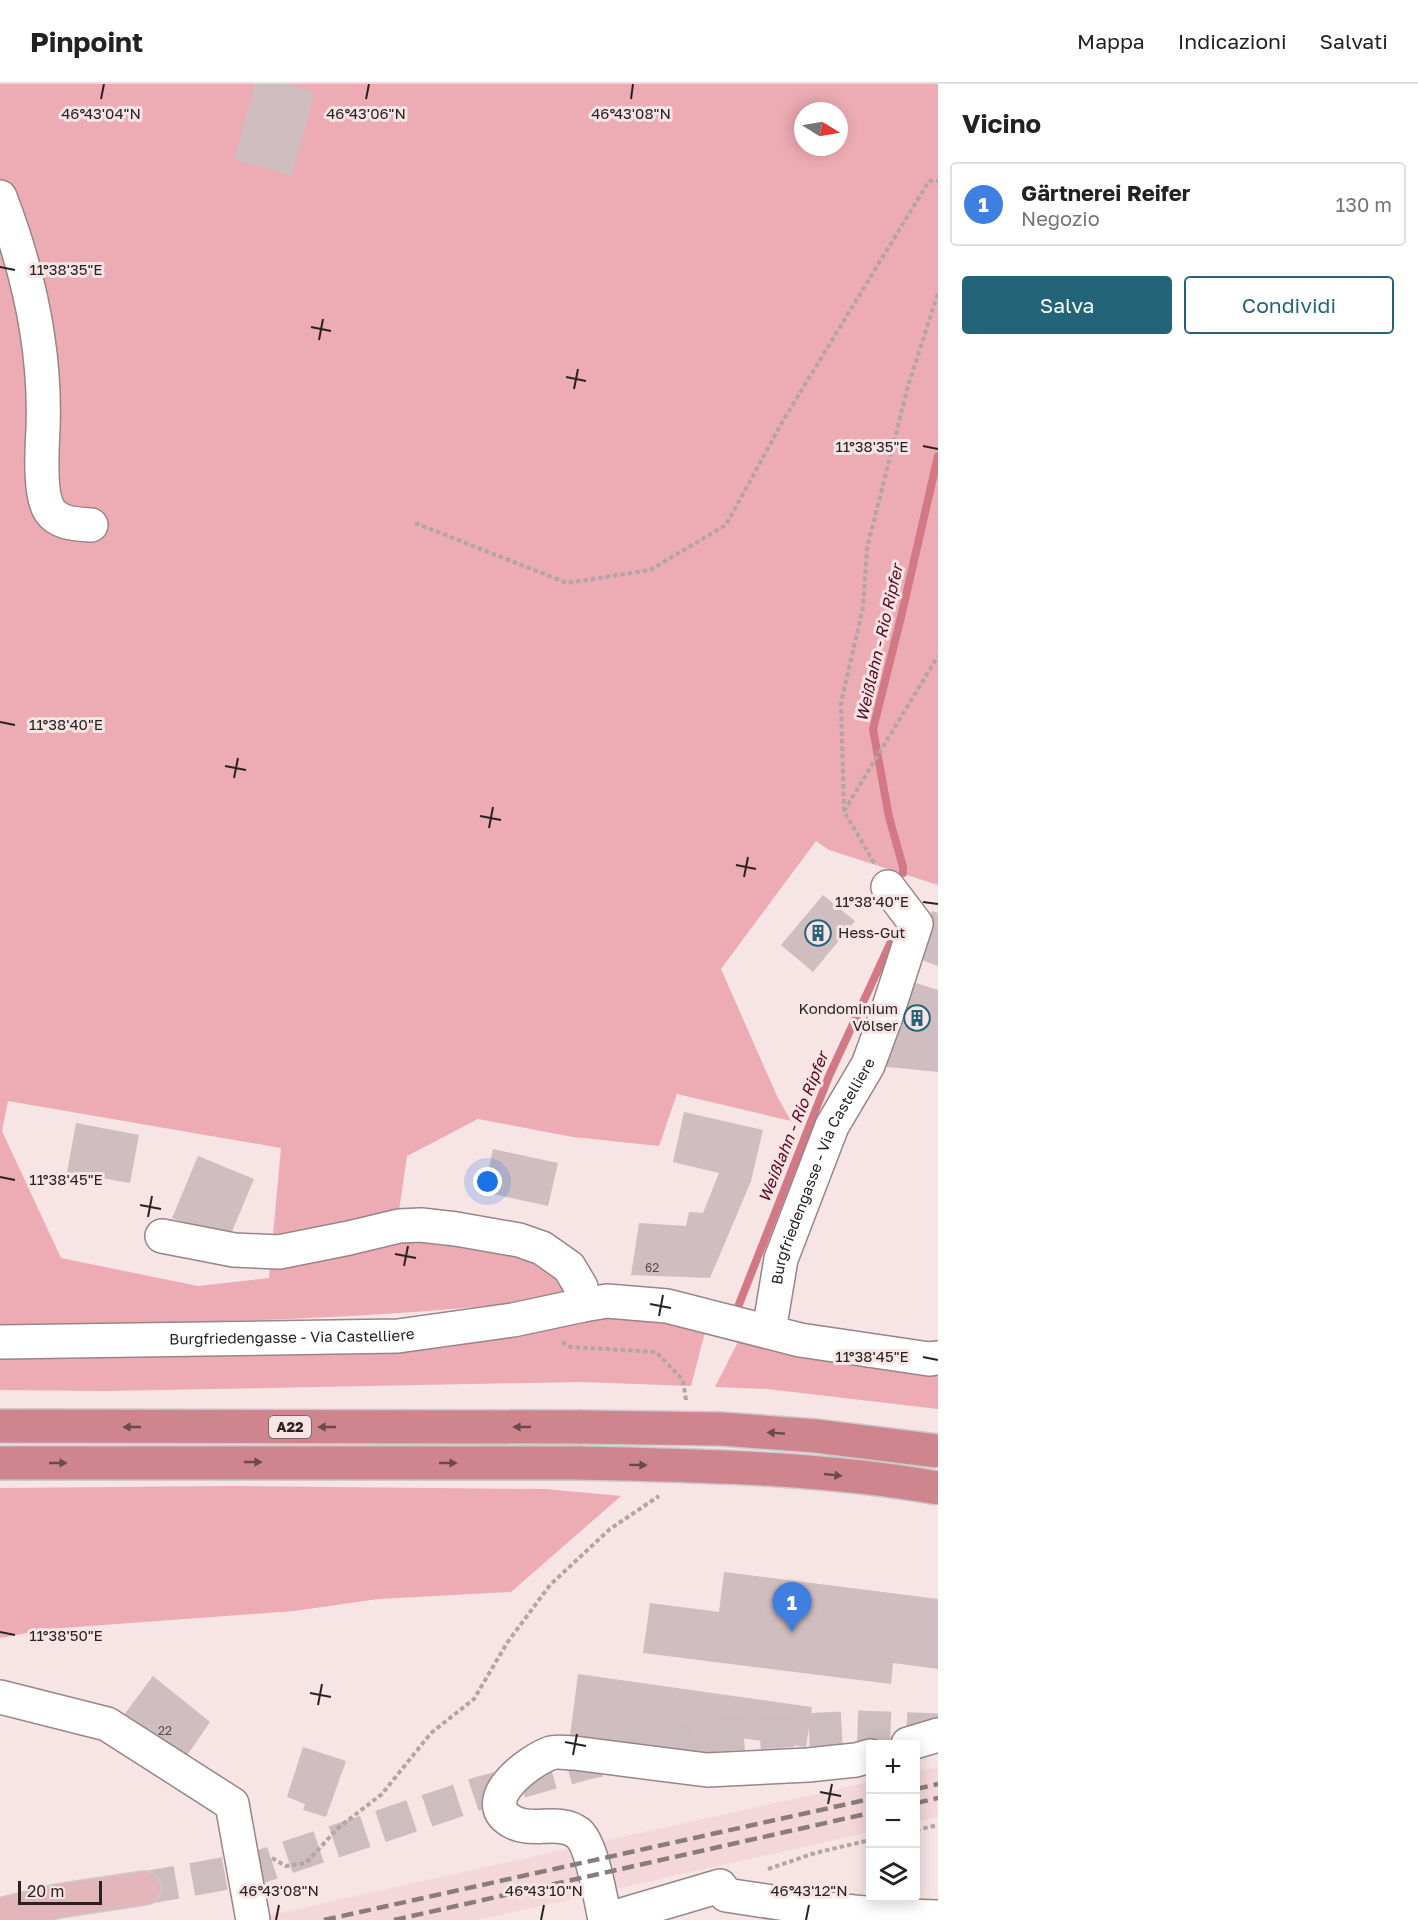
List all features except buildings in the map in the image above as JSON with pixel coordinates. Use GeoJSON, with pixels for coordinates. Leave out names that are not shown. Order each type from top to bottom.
{"type":"FeatureCollection","features":[{"type":"Feature","properties":{"kind":"highway","name":"A22"},"geometry":{"type":"LineString","coordinates":[[0,1426],[721,1429],[816,1436],[938,1451]]}},
{"type":"Feature","properties":{"kind":"highway"},"geometry":{"type":"LineString","coordinates":[[0,1463],[580,1463],[701,1466],[815,1473],[938,1488]]}},
{"type":"Feature","properties":{"kind":"main road"},"geometry":{"type":"LineString","coordinates":[[0,1915],[58,1900],[144,1888]]}},
{"type":"Feature","properties":{"kind":"main road"},"geometry":{"type":"LineString","coordinates":[[0,1898],[58,1900]]}},
{"type":"Feature","properties":{"kind":"street"},"geometry":{"type":"LineString","coordinates":[[0,197],[14,235],[27,285],[36,334],[44,399],[41,463],[45,499],[49,510],[59,519],[70,523],[91,525]]}},
{"type":"Feature","properties":{"kind":"street","name":"Burgfriedengasse - Via Castelliere"},"geometry":{"type":"LineString","coordinates":[[743,1325],[781,1259],[832,1126],[868,1065],[885,1019],[916,924],[888,887]]}},
{"type":"Feature","properties":{"kind":"street"},"geometry":{"type":"LineString","coordinates":[[162,1236],[234,1250],[279,1252],[399,1226],[421,1225],[456,1229],[519,1240],[542,1248],[569,1267],[581,1287],[583,1305]]}},
{"type":"Feature","properties":{"kind":"street","name":"Burgfriedengasse - Via Castelliere"},"geometry":{"type":"LineString","coordinates":[[0,1342],[398,1336],[513,1320],[607,1301],[668,1306],[800,1340],[929,1359],[938,1358]]}},
{"type":"Feature","properties":{"kind":"street"},"geometry":{"type":"LineString","coordinates":[[0,1697],[107,1724],[232,1804],[253,1920]]}},
{"type":"Feature","properties":{"kind":"street"},"geometry":{"type":"LineString","coordinates":[[920,1740],[938,1735]]}},
{"type":"Feature","properties":{"kind":"street"},"geometry":{"type":"LineString","coordinates":[[866,1757],[808,1765],[707,1770],[553,1752],[533,1761],[512,1778],[501,1795],[501,1810],[510,1821],[524,1826],[562,1827],[578,1833],[589,1850],[605,1920],[720,1886],[726,1895],[819,1909],[892,1916],[938,1917]]}},
{"type":"Feature","properties":{"kind":"path"},"geometry":{"type":"LineString","coordinates":[[415,523],[567,583],[650,570],[726,525],[784,419],[928,181],[938,181]]}},
{"type":"Feature","properties":{"kind":"path"},"geometry":{"type":"LineString","coordinates":[[888,887],[844,811],[842,703],[863,607],[867,548],[908,386],[938,293]]}},
{"type":"Feature","properties":{"kind":"path"},"geometry":{"type":"LineString","coordinates":[[844,811],[938,656]]}},
{"type":"Feature","properties":{"kind":"path"},"geometry":{"type":"LineString","coordinates":[[571,1347],[656,1352],[683,1380],[687,1401]]}},
{"type":"Feature","properties":{"kind":"path"},"geometry":{"type":"LineString","coordinates":[[242,1855],[260,1852],[286,1866],[306,1863],[338,1828],[382,1794],[430,1733],[474,1699],[507,1643],[550,1585],[610,1529],[663,1493]]}},
{"type":"Feature","properties":{"kind":"path"},"geometry":{"type":"LineString","coordinates":[[920,1829],[938,1825]]}},
{"type":"Feature","properties":{"kind":"path"},"geometry":{"type":"LineString","coordinates":[[762,1872],[815,1853],[866,1841]]}},
{"type":"Feature","properties":{"kind":"shaded area"},"geometry":{"type":"Polygon","coordinates":[[[0,84],[938,84],[938,885],[829,850],[816,841],[721,969],[777,1096],[791,1121],[677,1094],[659,1146],[573,1137],[478,1119],[407,1156],[396,1231],[515,1245],[570,1281],[562,1298],[352,1316],[211,1322],[0,1326],[0,84]],[[8,1101],[2,1131],[61,1258],[198,1286],[269,1278],[281,1148],[8,1101]]]}},
{"type":"Feature","properties":{"kind":"shaded area"},"geometry":{"type":"Polygon","coordinates":[[[641,1317],[705,1332],[691,1386],[581,1382],[104,1391],[0,1390],[0,1349],[545,1318],[641,1317]]]}},
{"type":"Feature","properties":{"kind":"shaded area"},"geometry":{"type":"Polygon","coordinates":[[[741,1336],[938,1364],[938,1409],[767,1389],[715,1387],[741,1336]]]}},
{"type":"Feature","properties":{"kind":"shaded area"},"geometry":{"type":"Polygon","coordinates":[[[231,1486],[545,1489],[621,1496],[511,1592],[378,1599],[294,1611],[49,1629],[0,1638],[0,1488],[231,1486]]]}},
{"type":"Feature","properties":{"kind":"shaded area"},"geometry":{"type":"Polygon","coordinates":[[[938,1767],[938,1817],[920,1821],[920,1794],[920,1771],[938,1767]]]}},
{"type":"Feature","properties":{"kind":"shaded area"},"geometry":{"type":"Polygon","coordinates":[[[866,1783],[866,1833],[478,1920],[248,1920],[866,1783]]]}},
{"type":"Feature","properties":{"kind":"waterway","name":"Weißlahn - Rio Ripfer"},"geometry":{"type":"LineString","coordinates":[[903,873],[889,817],[873,729],[938,456]]}},
{"type":"Feature","properties":{"kind":"waterway","name":"Weißlahn - Rio Ripfer"},"geometry":{"type":"LineString","coordinates":[[734,1317],[829,1076],[895,933]]}},
{"type":"Feature","properties":{"kind":"tunnel"},"geometry":{"type":"LineString","coordinates":[[144,1888],[256,1868],[477,1794],[583,1764],[716,1735],[857,1727],[938,1730]]}},
{"type":"Feature","properties":{"kind":"railway"},"geometry":{"type":"LineString","coordinates":[[920,1788],[938,1784]]}},
{"type":"Feature","properties":{"kind":"railway"},"geometry":{"type":"LineString","coordinates":[[920,1802],[938,1798]]}},
{"type":"Feature","properties":{"kind":"railway"},"geometry":{"type":"LineString","coordinates":[[324,1920],[866,1800]]}},
{"type":"Feature","properties":{"kind":"railway"},"geometry":{"type":"LineString","coordinates":[[394,1920],[866,1814]]}},
{"type":"Feature","properties":{"kind":"place","name":"Hess-Gut"},"geometry":{"type":"Point","coordinates":[818,933]}},
{"type":"Feature","properties":{"kind":"place","name":"Kondominium Völser"},"geometry":{"type":"Point","coordinates":[917,1018]}},
{"type":"Feature","properties":{"kind":"place","name":"Gärtnerei Reifer"},"geometry":{"type":"Point","coordinates":[792,1632]}}]}
